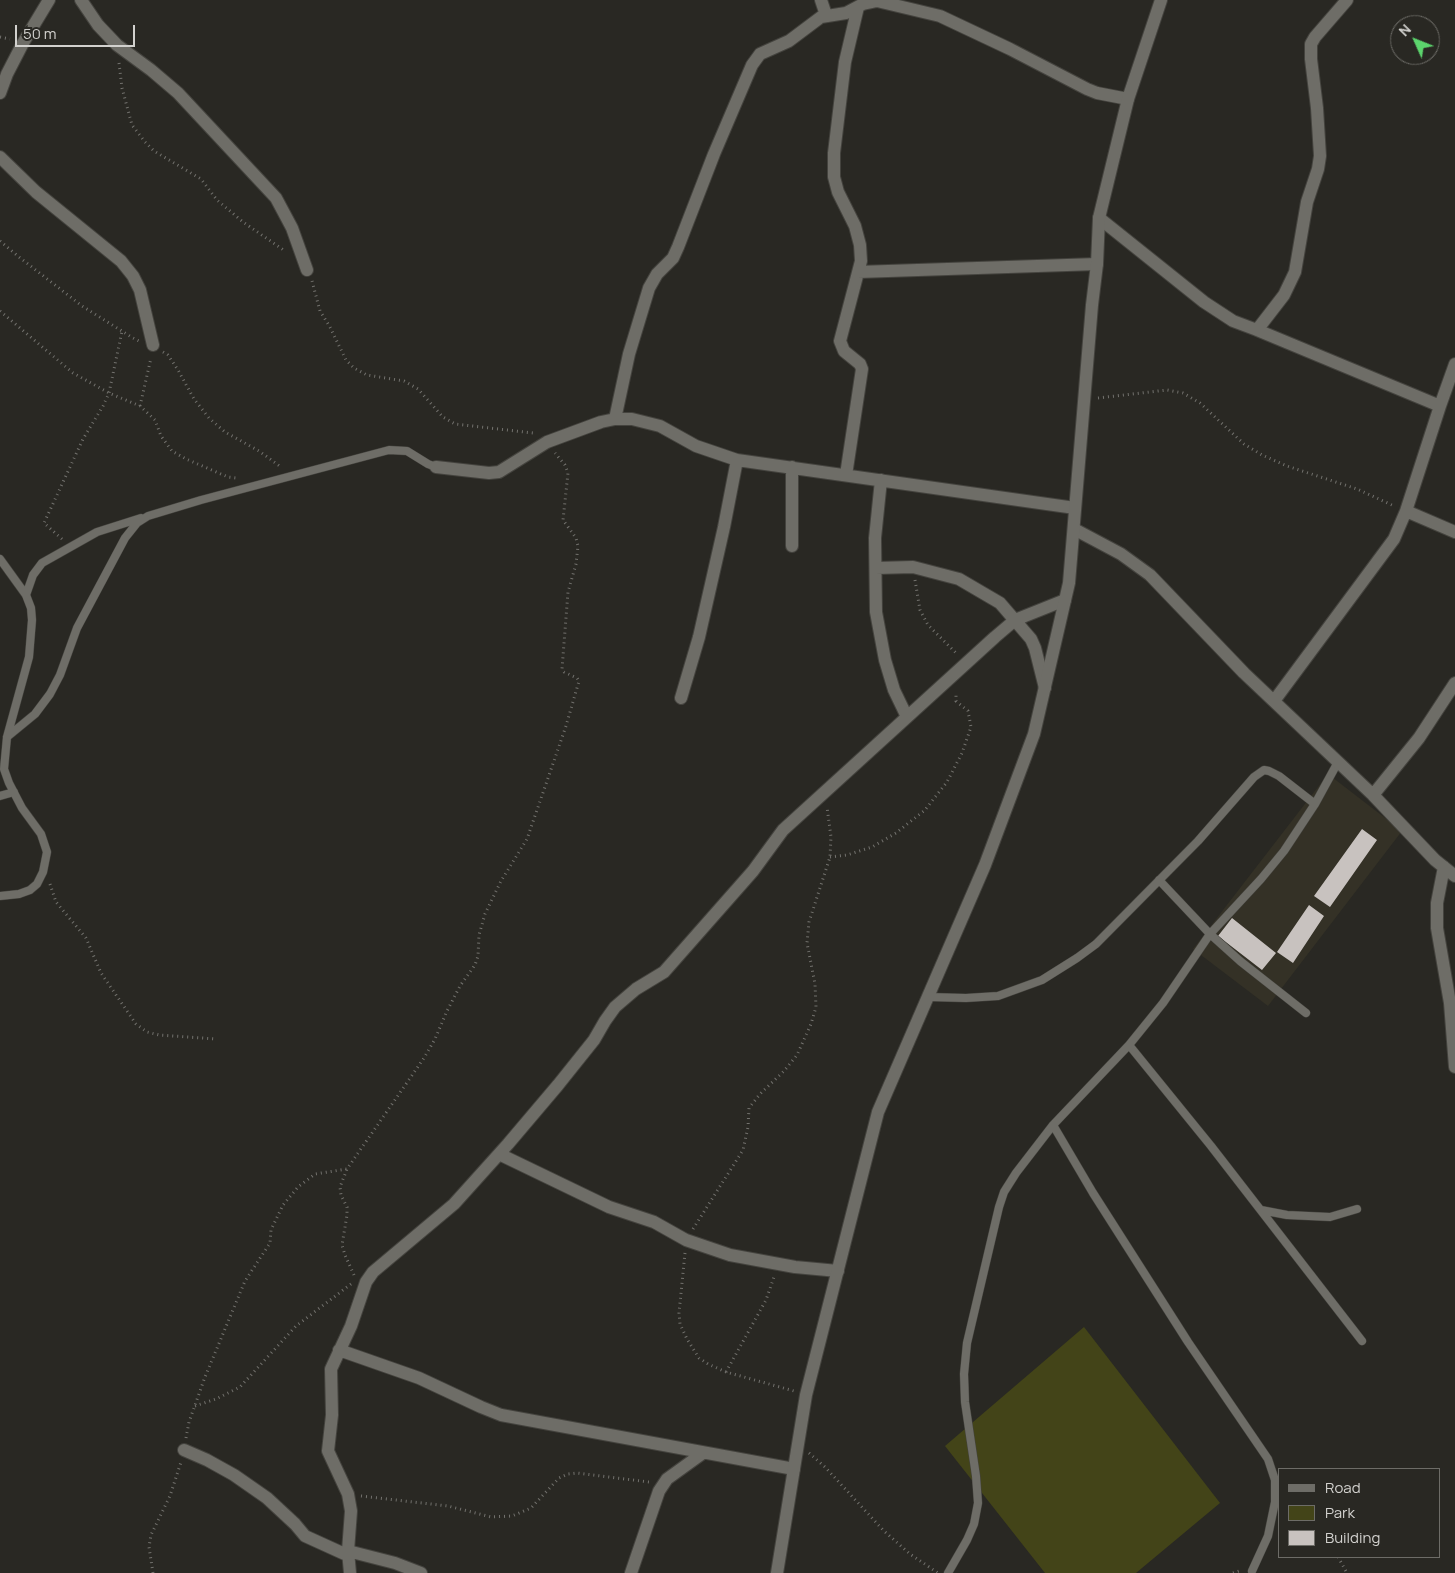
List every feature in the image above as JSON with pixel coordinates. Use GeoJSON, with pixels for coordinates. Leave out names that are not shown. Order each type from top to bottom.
{"type":"FeatureCollection","features":[{"type":"Feature","properties":{"kind":"street"},"geometry":{"type":"LineString","coordinates":[[0,93],[7,74],[23,43],[49,0]]}},
{"type":"Feature","properties":{"kind":"street"},"geometry":{"type":"LineString","coordinates":[[80,0],[98,25],[117,45],[178,92],[276,198],[292,228],[307,270]]}},
{"type":"Feature","properties":{"kind":"street"},"geometry":{"type":"LineString","coordinates":[[821,0],[826,15]]}},
{"type":"Feature","properties":{"kind":"street"},"geometry":{"type":"LineString","coordinates":[[777,1573],[806,1395],[878,1112],[985,865],[1034,734],[1069,583],[1097,264],[1099,218],[1128,99],[1161,0]]}},
{"type":"Feature","properties":{"kind":"street"},"geometry":{"type":"LineString","coordinates":[[1257,330],[1284,296],[1296,272],[1307,202],[1318,169],[1320,156],[1311,44],[1347,0]]}},
{"type":"Feature","properties":{"kind":"street"},"geometry":{"type":"LineString","coordinates":[[615,419],[629,354],[649,288],[657,274],[672,258],[678,247],[714,154],[754,61],[760,54],[789,41],[816,20],[826,15],[846,13],[870,1],[877,1],[940,16],[1010,49],[1087,89],[1097,93],[1128,99]]}},
{"type":"Feature","properties":{"kind":"street"},"geometry":{"type":"LineString","coordinates":[[846,475],[862,369],[860,364],[844,351],[840,341],[861,261],[860,245],[854,226],[838,192],[834,177],[834,153],[845,62],[858,7]]}},
{"type":"Feature","properties":{"kind":"street"},"geometry":{"type":"LineString","coordinates":[[0,157],[36,192],[121,261],[133,276],[140,290],[153,345]]}},
{"type":"Feature","properties":{"kind":"street"},"geometry":{"type":"LineString","coordinates":[[1099,218],[1204,302],[1233,321],[1440,406]]}},
{"type":"Feature","properties":{"kind":"street"},"geometry":{"type":"LineString","coordinates":[[858,272],[1097,264]]}},
{"type":"Feature","properties":{"kind":"street"},"geometry":{"type":"LineString","coordinates":[[1274,701],[1394,539],[1406,511],[1455,364]]}},
{"type":"Feature","properties":{"kind":"street"},"geometry":{"type":"LineString","coordinates":[[436,467],[489,473],[499,472],[546,442],[601,422],[615,419],[632,419],[660,426],[696,446],[737,460],[1075,508]]}},
{"type":"Feature","properties":{"kind":"street"},"geometry":{"type":"LineString","coordinates":[[681,698],[699,637],[737,460]]}},
{"type":"Feature","properties":{"kind":"street"},"geometry":{"type":"LineString","coordinates":[[792,468],[792,546]]}},
{"type":"Feature","properties":{"kind":"street"},"geometry":{"type":"LineString","coordinates":[[881,480],[875,538],[876,612],[885,660],[894,690],[907,717]]}},
{"type":"Feature","properties":{"kind":"street"},"geometry":{"type":"LineString","coordinates":[[1406,511],[1455,532]]}},
{"type":"Feature","properties":{"kind":"street"},"geometry":{"type":"LineString","coordinates":[[1074,528],[1120,554],[1150,575],[1244,673],[1373,795],[1455,876]]}},
{"type":"Feature","properties":{"kind":"street"},"geometry":{"type":"LineString","coordinates":[[876,568],[913,567],[959,579],[1000,603],[1031,639],[1045,688]]}},
{"type":"Feature","properties":{"kind":"street"},"geometry":{"type":"LineString","coordinates":[[350,1573],[348,1553],[350,1511],[348,1494],[328,1451],[332,1414],[331,1369],[351,1326],[366,1282],[373,1272],[454,1204],[499,1154],[588,1047],[615,1007],[636,989],[664,972],[753,871],[783,830],[1015,620],[1065,600]]}},
{"type":"Feature","properties":{"kind":"street"},"geometry":{"type":"LineString","coordinates":[[1373,795],[1419,738],[1455,683]]}},
{"type":"Feature","properties":{"kind":"street"},"geometry":{"type":"LineString","coordinates":[[1444,867],[1437,902],[1437,928],[1450,1003],[1455,1067]]}},
{"type":"Feature","properties":{"kind":"street"},"geometry":{"type":"LineString","coordinates":[[499,1154],[609,1207],[654,1222],[686,1240],[730,1255],[838,1271]]}},
{"type":"Feature","properties":{"kind":"street"},"geometry":{"type":"LineString","coordinates":[[339,1350],[419,1378],[501,1415],[794,1469]]}},
{"type":"Feature","properties":{"kind":"street"},"geometry":{"type":"LineString","coordinates":[[184,1450],[207,1460],[266,1498],[295,1524],[305,1536],[348,1553],[395,1563],[421,1573]]}},
{"type":"Feature","properties":{"kind":"street"},"geometry":{"type":"LineString","coordinates":[[632,1573],[659,1491],[667,1479],[703,1453]]}},
{"type":"Feature","properties":{"kind":"lane"},"geometry":{"type":"LineString","coordinates":[[26,595],[36,570],[42,563],[102,530],[201,500],[389,450],[407,450],[436,467]]}},
{"type":"Feature","properties":{"kind":"lane"},"geometry":{"type":"LineString","coordinates":[[7,737],[35,714],[50,694],[60,675],[77,628],[125,538],[148,516]]}},
{"type":"Feature","properties":{"kind":"lane"},"geometry":{"type":"LineString","coordinates":[[0,559],[26,595],[32,620],[29,657],[7,737],[4,769],[14,792],[41,834],[47,852],[44,867],[37,884],[30,890],[19,894],[0,896]]}},
{"type":"Feature","properties":{"kind":"lane"},"geometry":{"type":"LineString","coordinates":[[948,1573],[974,1524],[978,1503],[965,1402],[964,1374],[967,1343],[1004,1192],[1016,1173],[1053,1125],[1129,1045],[1163,1003],[1210,934],[1278,858],[1315,804],[1338,762]]}},
{"type":"Feature","properties":{"kind":"lane"},"geometry":{"type":"LineString","coordinates":[[928,997],[966,998],[998,996],[1042,980],[1078,958],[1096,944],[1198,841],[1254,776],[1264,770],[1269,770],[1279,776],[1315,804]]}},
{"type":"Feature","properties":{"kind":"lane"},"geometry":{"type":"LineString","coordinates":[[0,796],[14,792]]}},
{"type":"Feature","properties":{"kind":"lane"},"geometry":{"type":"LineString","coordinates":[[1159,880],[1210,934],[1240,961],[1306,1013]]}},
{"type":"Feature","properties":{"kind":"lane"},"geometry":{"type":"LineString","coordinates":[[1129,1045],[1261,1210],[1362,1341]]}},
{"type":"Feature","properties":{"kind":"lane"},"geometry":{"type":"LineString","coordinates":[[1053,1125],[1093,1193],[1188,1342],[1268,1459],[1275,1480],[1275,1502],[1268,1536],[1252,1571]]}},
{"type":"Feature","properties":{"kind":"lane"},"geometry":{"type":"LineString","coordinates":[[1261,1210],[1287,1215],[1330,1218],[1357,1209]]}},
{"type":"Feature","properties":{"kind":"path"},"geometry":{"type":"LineString","coordinates":[[0,311],[72,374],[140,406],[154,420],[172,451],[220,474],[237,478]]}},
{"type":"Feature","properties":{"kind":"path"},"geometry":{"type":"LineString","coordinates":[[70,546],[44,523],[83,438],[109,393],[122,331]]}},
{"type":"Feature","properties":{"kind":"path"},"geometry":{"type":"LineString","coordinates":[[140,406],[153,345]]}},
{"type":"Feature","properties":{"kind":"path"},"geometry":{"type":"LineString","coordinates":[[1085,400],[1167,390],[1183,393],[1200,403],[1244,444],[1262,455],[1406,511]]}},
{"type":"Feature","properties":{"kind":"path"},"geometry":{"type":"LineString","coordinates":[[195,1406],[216,1399],[240,1387],[296,1326],[356,1280],[342,1245],[347,1207],[341,1195],[340,1187],[347,1169],[435,1040],[460,986],[475,965],[478,956],[479,936],[485,914],[501,881],[527,839],[566,726],[579,681],[562,669],[568,592],[576,564],[578,546],[576,538],[563,520],[568,473],[565,466],[546,442]]}},
{"type":"Feature","properties":{"kind":"path"},"geometry":{"type":"LineString","coordinates":[[830,858],[848,855],[872,847],[925,810],[947,782],[962,754],[971,727],[968,711],[956,701],[960,668],[959,656],[928,625],[920,610],[913,567]]}},
{"type":"Feature","properties":{"kind":"path"},"geometry":{"type":"LineString","coordinates":[[806,1395],[726,1372],[708,1364],[699,1358],[687,1339],[680,1324],[679,1313],[686,1240],[744,1150],[749,1108],[797,1055],[811,1024],[816,1007],[815,984],[807,943],[809,922],[830,858],[831,837],[825,791]]}},
{"type":"Feature","properties":{"kind":"path"},"geometry":{"type":"LineString","coordinates":[[44,867],[56,902],[86,938],[101,973],[136,1024],[146,1032],[216,1039]]}},
{"type":"Feature","properties":{"kind":"path"},"geometry":{"type":"LineString","coordinates":[[153,1573],[149,1547],[151,1535],[170,1496],[184,1450],[189,1422],[204,1377],[245,1281],[270,1243],[271,1230],[283,1205],[298,1187],[315,1174],[347,1169]]}},
{"type":"Feature","properties":{"kind":"path"},"geometry":{"type":"LineString","coordinates":[[726,1372],[772,1287],[776,1263]]}},
{"type":"Feature","properties":{"kind":"path"},"geometry":{"type":"LineString","coordinates":[[798,1444],[825,1466],[884,1531],[910,1554],[938,1573]]}},
{"type":"Feature","properties":{"kind":"path"},"geometry":{"type":"LineString","coordinates":[[348,1494],[448,1506],[491,1516],[512,1516],[531,1508],[558,1478],[568,1474],[578,1472],[648,1482],[676,1472]]}},
{"type":"Feature","properties":{"kind":"path"},"geometry":{"type":"LineString","coordinates":[[1339,1558],[1347,1573]]}},
{"type":"Feature","properties":{"kind":"shaded area"},"geometry":{"type":"Polygon","coordinates":[[[1328,774],[1402,831],[1268,1006],[1193,949],[1328,774]]]}},
{"type":"Feature","properties":{"kind":"green space"},"geometry":{"type":"Polygon","coordinates":[[[1084,1327],[1220,1503],[1136,1573],[1045,1573],[945,1446],[1084,1327]]]}},
{"type":"Feature","properties":{"kind":"building"},"geometry":{"type":"Polygon","coordinates":[[[1362,829],[1377,840],[1330,907],[1314,896],[1362,829]]]}},
{"type":"Feature","properties":{"kind":"building"},"geometry":{"type":"Polygon","coordinates":[[[1309,905],[1324,916],[1293,963],[1277,952],[1309,905]]]}},
{"type":"Feature","properties":{"kind":"building"},"geometry":{"type":"Polygon","coordinates":[[[1232,918],[1276,953],[1262,970],[1218,936],[1232,918]]]}}]}
